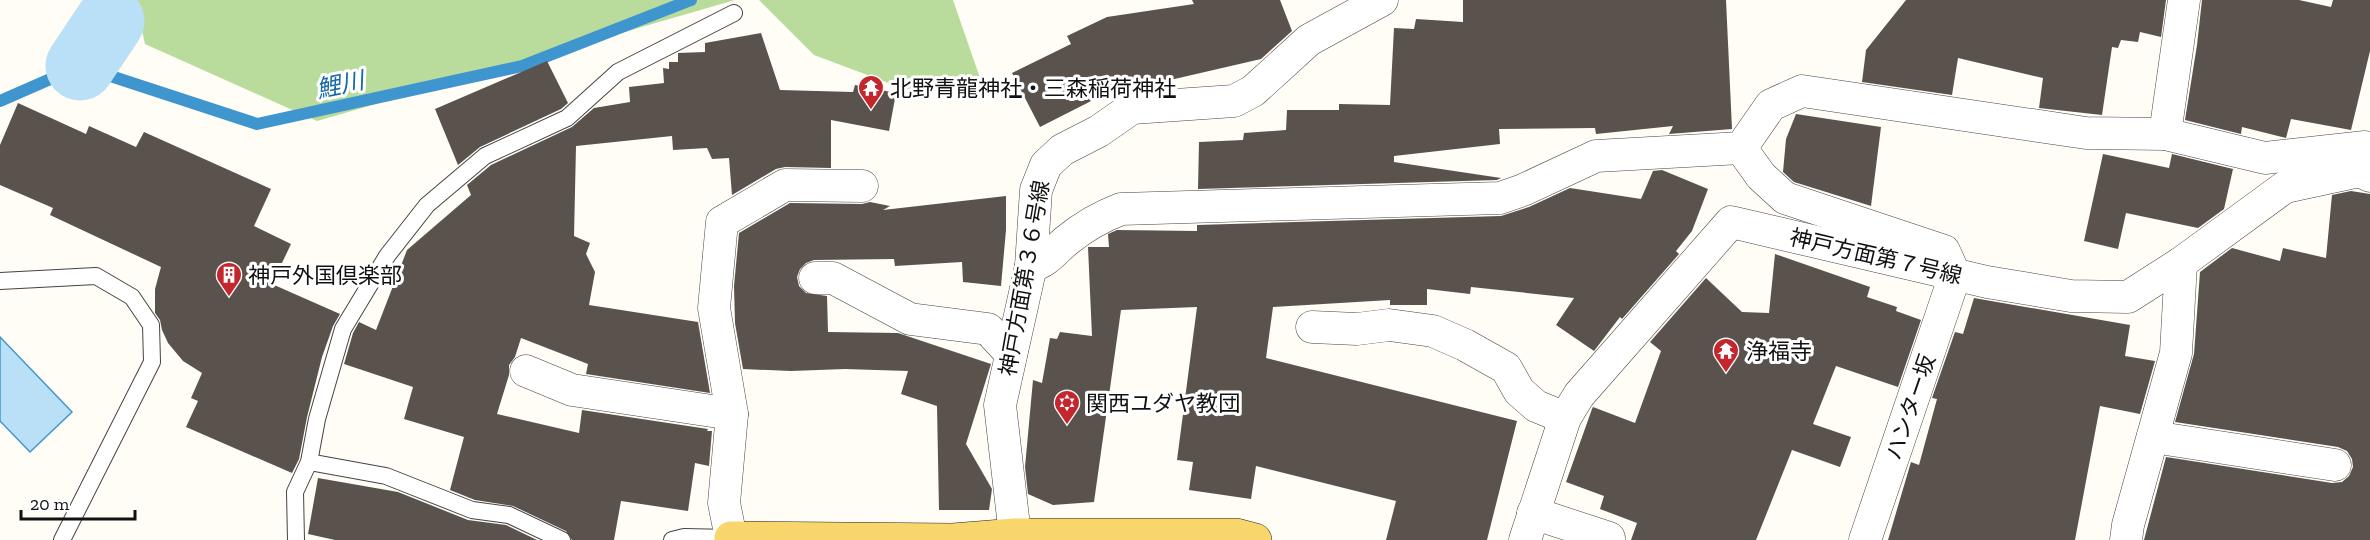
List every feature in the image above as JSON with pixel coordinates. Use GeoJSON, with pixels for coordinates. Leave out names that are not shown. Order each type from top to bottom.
{"type":"FeatureCollection","features":[{"type":"Feature","properties":{"kind":"main road"},"geometry":{"type":"LineString","coordinates":[[731,539],[953,540],[1015,535],[1236,535],[1256,540]]}},
{"type":"Feature","properties":{"kind":"street","name":"神戸方面第３６号線"},"geometry":{"type":"LineString","coordinates":[[1015,535],[1000,405],[1031,266],[1036,190],[1046,165],[1062,150],[1099,130],[1132,108],[1234,101],[1253,91],[1309,40],[1382,0]]}},
{"type":"Feature","properties":{"kind":"street"},"geometry":{"type":"LineString","coordinates":[[2165,134],[2184,0]]}},
{"type":"Feature","properties":{"kind":"street"},"geometry":{"type":"LineString","coordinates":[[1741,148],[1771,105],[1802,91],[2086,132],[2165,134],[2265,158],[2366,156]]}},
{"type":"Feature","properties":{"kind":"street"},"geometry":{"type":"LineString","coordinates":[[1031,266],[1043,263],[1066,241],[1098,218],[1121,209],[1500,198],[1523,190],[1596,156],[1741,148]]}},
{"type":"Feature","properties":{"kind":"street"},"geometry":{"type":"LineString","coordinates":[[1741,148],[1761,176],[1785,198],[1944,251],[1955,275]]}},
{"type":"Feature","properties":{"kind":"street","name":"神戸方面第７号線"},"geometry":{"type":"LineString","coordinates":[[1529,526],[1565,418],[1579,395],[1731,222],[1955,275],[2071,296],[2128,297],[2285,187],[2366,156]]}},
{"type":"Feature","properties":{"kind":"street"},"geometry":{"type":"LineString","coordinates":[[731,539],[724,503],[732,414],[714,308],[722,222],[784,185],[862,186]]}},
{"type":"Feature","properties":{"kind":"street"},"geometry":{"type":"LineString","coordinates":[[2126,540],[2176,354],[2181,262]]}},
{"type":"Feature","properties":{"kind":"street","name":"ハンター坂"},"geometry":{"type":"LineString","coordinates":[[1865,540],[1955,275]]}},
{"type":"Feature","properties":{"kind":"street"},"geometry":{"type":"LineString","coordinates":[[815,278],[833,278],[910,319],[988,329],[1011,354]]}},
{"type":"Feature","properties":{"kind":"street"},"geometry":{"type":"LineString","coordinates":[[1312,327],[1357,329],[1389,325],[1433,331],[1465,345],[1506,368],[1519,392],[1536,406],[1565,418]]}},
{"type":"Feature","properties":{"kind":"street"},"geometry":{"type":"LineString","coordinates":[[526,371],[572,390],[732,414]]}},
{"type":"Feature","properties":{"kind":"street"},"geometry":{"type":"LineString","coordinates":[[2153,437],[2335,465]]}},
{"type":"Feature","properties":{"kind":"street"},"geometry":{"type":"LineString","coordinates":[[1529,526],[1609,538]]}},
{"type":"Feature","properties":{"kind":"lane"},"geometry":{"type":"LineString","coordinates":[[296,540],[295,492],[309,462],[317,419],[343,329],[387,256],[427,205],[485,156],[567,118],[618,72],[734,14]]}},
{"type":"Feature","properties":{"kind":"lane"},"geometry":{"type":"LineString","coordinates":[[0,281],[96,276],[132,297],[150,326],[152,362],[62,540]]}},
{"type":"Feature","properties":{"kind":"lane"},"geometry":{"type":"LineString","coordinates":[[309,462],[386,476],[472,510],[509,515],[562,540]]}},
{"type":"Feature","properties":{"kind":"lane"},"geometry":{"type":"LineString","coordinates":[[672,540],[684,537],[731,539]]}},
{"type":"Feature","properties":{"kind":"green space"},"geometry":{"type":"Polygon","coordinates":[[[135,0],[735,0],[317,121],[145,44],[135,0]]]}},
{"type":"Feature","properties":{"kind":"green space"},"geometry":{"type":"Polygon","coordinates":[[[759,0],[953,0],[980,78],[918,94],[814,55],[759,0]]]}},
{"type":"Feature","properties":{"kind":"water"},"geometry":{"type":"Polygon","coordinates":[[[0,337],[72,412],[30,452],[0,421],[0,337]]]}},
{"type":"Feature","properties":{"kind":"building"},"geometry":{"type":"Polygon","coordinates":[[[1192,0],[1280,0],[1292,31],[1261,59],[1101,96],[1040,127],[1012,73],[1071,44],[1067,36],[1107,17],[1194,4],[1192,0]]]}},
{"type":"Feature","properties":{"kind":"building"},"geometry":{"type":"Polygon","coordinates":[[[1463,0],[1726,0],[1732,129],[1669,134],[1673,126],[1596,134],[1595,128],[1499,129],[1500,144],[1394,156],[1394,162],[1501,178],[1497,180],[1198,189],[1199,142],[1243,140],[1244,133],[1286,130],[1287,110],[1339,110],[1339,104],[1390,105],[1394,28],[1414,29],[1416,19],[1463,22],[1463,0]]]}},
{"type":"Feature","properties":{"kind":"building"},"geometry":{"type":"Polygon","coordinates":[[[1906,0],[2166,0],[2161,37],[2140,32],[2138,42],[2121,40],[2118,48],[2112,47],[2102,115],[2039,108],[2043,78],[1958,58],[1952,95],[1862,82],[1866,50],[1906,0]]]}},
{"type":"Feature","properties":{"kind":"building"},"geometry":{"type":"Polygon","coordinates":[[[2202,0],[2299,0],[2331,7],[2333,0],[2370,0],[2370,51],[2351,130],[2291,119],[2286,138],[2242,127],[2241,134],[2185,120],[2202,0]]]}},
{"type":"Feature","properties":{"kind":"building"},"geometry":{"type":"Polygon","coordinates":[[[761,33],[780,90],[853,92],[855,85],[896,93],[889,131],[831,120],[831,168],[785,167],[776,169],[732,195],[729,158],[712,159],[707,148],[673,150],[672,136],[576,146],[574,236],[590,243],[586,254],[595,272],[589,305],[698,322],[710,393],[586,374],[588,364],[521,338],[515,357],[509,365],[509,375],[497,414],[579,433],[582,410],[712,431],[709,466],[695,463],[688,511],[621,501],[614,540],[572,540],[566,531],[513,506],[475,500],[450,490],[464,437],[404,419],[413,387],[344,364],[353,333],[359,322],[376,330],[407,250],[471,195],[467,185],[491,165],[572,127],[594,108],[630,102],[629,87],[664,83],[663,68],[669,69],[669,62],[678,62],[678,53],[705,52],[705,43],[761,33]]]}},
{"type":"Feature","properties":{"kind":"building"},"geometry":{"type":"Polygon","coordinates":[[[547,61],[568,103],[561,109],[480,147],[458,165],[435,109],[547,61]]]}},
{"type":"Feature","properties":{"kind":"building","name":"神戸外国倶楽部"},"geometry":{"type":"Polygon","coordinates":[[[18,103],[86,134],[89,126],[136,147],[144,132],[271,189],[254,226],[291,244],[272,284],[340,314],[333,326],[322,357],[299,459],[292,473],[186,427],[198,401],[191,398],[202,373],[183,361],[168,343],[160,320],[155,313],[155,289],[161,267],[50,215],[53,208],[0,185],[0,145],[18,103]]]}},
{"type":"Feature","properties":{"kind":"building"},"geometry":{"type":"Polygon","coordinates":[[[1796,114],[1881,127],[1871,206],[1794,182],[1783,172],[1786,139],[1796,114]]]}},
{"type":"Feature","properties":{"kind":"building"},"geometry":{"type":"Polygon","coordinates":[[[2103,154],[2169,168],[2172,154],[2233,169],[2224,209],[2198,228],[2126,213],[2118,249],[2084,241],[2103,154]]]}},
{"type":"Feature","properties":{"kind":"building"},"geometry":{"type":"Polygon","coordinates":[[[1662,170],[1708,189],[1692,231],[1676,251],[1679,254],[1622,319],[1620,317],[1594,351],[1556,325],[1574,298],[1471,287],[1470,294],[1427,289],[1427,305],[1390,305],[1390,300],[1273,307],[1266,358],[1517,421],[1487,540],[1386,540],[1396,501],[1256,466],[1251,499],[1189,490],[1193,462],[1177,460],[1197,307],[1121,310],[1094,502],[1053,505],[1028,494],[1025,467],[1033,380],[1042,383],[1050,338],[1057,339],[1060,332],[1092,336],[1088,247],[1109,247],[1108,234],[1117,230],[1197,231],[1197,225],[1501,216],[1529,207],[1570,188],[1641,199],[1653,171],[1662,170]]]}},
{"type":"Feature","properties":{"kind":"building"},"geometry":{"type":"Polygon","coordinates":[[[2351,191],[2370,194],[2370,540],[2144,540],[2166,457],[2332,483],[2342,482],[2349,476],[2353,467],[2352,459],[2347,451],[2338,447],[2175,422],[2194,354],[2200,272],[2232,248],[2280,261],[2283,248],[2326,258],[2332,195],[2351,191]]]}},
{"type":"Feature","properties":{"kind":"building"},"geometry":{"type":"Polygon","coordinates":[[[1006,196],[1006,230],[1001,286],[963,282],[962,262],[895,266],[894,259],[814,260],[806,263],[800,269],[797,277],[799,286],[806,293],[827,296],[828,332],[898,333],[991,364],[966,444],[992,489],[989,510],[939,510],[937,406],[901,394],[908,371],[743,369],[735,323],[734,286],[739,233],[790,203],[862,204],[870,202],[890,206],[883,210],[1006,196]]]}},
{"type":"Feature","properties":{"kind":"building"},"geometry":{"type":"Polygon","coordinates":[[[1775,254],[1870,287],[1867,297],[1897,307],[1896,311],[1921,320],[1898,387],[1836,366],[1813,424],[1851,437],[1840,467],[1792,450],[1756,540],[1631,540],[1637,523],[1600,509],[1604,496],[1566,482],[1593,407],[1635,423],[1661,351],[1650,342],[1706,278],[1742,312],[1769,313],[1775,254]]]}},
{"type":"Feature","properties":{"kind":"building"},"geometry":{"type":"Polygon","coordinates":[[[1974,298],[2130,325],[2125,356],[2155,361],[2140,414],[2100,406],[2075,540],[1888,540],[1911,462],[1919,465],[1937,399],[1932,398],[1955,332],[1963,334],[1974,298]]]}},
{"type":"Feature","properties":{"kind":"building"},"geometry":{"type":"Polygon","coordinates":[[[318,478],[398,492],[468,520],[506,525],[537,540],[335,540],[308,534],[318,478]]]}},
{"type":"Feature","properties":{"kind":"waterway"},"geometry":{"type":"LineString","coordinates":[[103,0],[110,21]]}},
{"type":"Feature","properties":{"kind":"waterway","name":"鯉川"},"geometry":{"type":"LineString","coordinates":[[0,101],[80,66],[257,124],[522,66],[691,0]]}},
{"type":"Feature","properties":{"kind":"waterway"},"geometry":{"type":"LineString","coordinates":[[80,66],[110,21]]}},
{"type":"Feature","properties":{"kind":"place","name":"北野青龍神社・三森稲荷神社"},"geometry":{"type":"Point","coordinates":[871,111]}},
{"type":"Feature","properties":{"kind":"place","name":"神戸外国倶楽部"},"geometry":{"type":"Point","coordinates":[229,298]}},
{"type":"Feature","properties":{"kind":"place","name":"浄福寺"},"geometry":{"type":"Point","coordinates":[1726,374]}},
{"type":"Feature","properties":{"kind":"place","name":"関西ユダヤ教団"},"geometry":{"type":"Point","coordinates":[1067,426]}}]}
